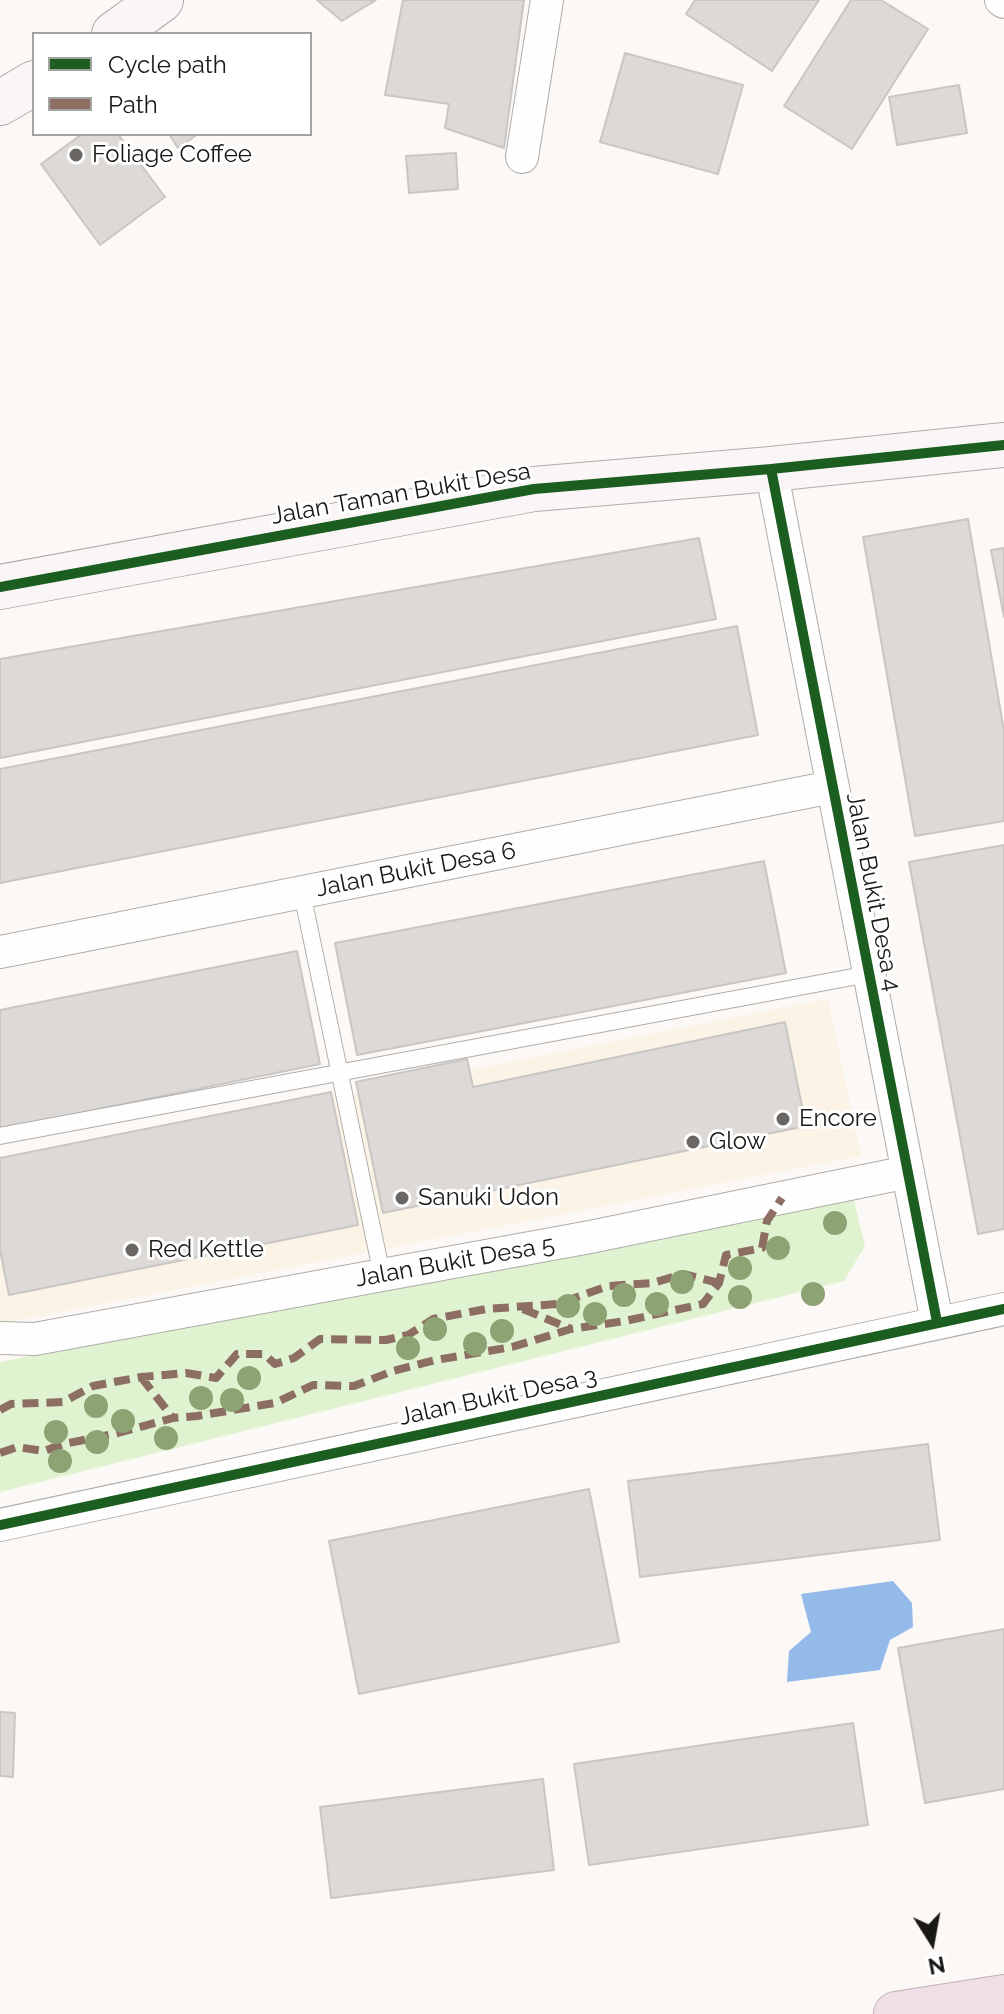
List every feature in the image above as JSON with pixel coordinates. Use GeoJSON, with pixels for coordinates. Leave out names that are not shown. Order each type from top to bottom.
{"type":"FeatureCollection","features":[{"type":"Feature","properties":{"kind":"highway"},"geometry":{"type":"LineString","coordinates":[[896,2014],[989,2000]]}},
{"type":"Feature","properties":{"kind":"street"},"geometry":{"type":"LineString","coordinates":[[117,32],[161,0]]}},
{"type":"Feature","properties":{"kind":"street"},"geometry":{"type":"LineString","coordinates":[[522,157],[547,0]]}},
{"type":"Feature","properties":{"kind":"street"},"geometry":{"type":"LineString","coordinates":[[0,103],[32,84]]}},
{"type":"Feature","properties":{"kind":"street","name":"Jalan Taman Bukit Desa"},"geometry":{"type":"LineString","coordinates":[[0,587],[534,489],[1004,445]]}},
{"type":"Feature","properties":{"kind":"street","name":"Jalan Bukit Desa 4"},"geometry":{"type":"LineString","coordinates":[[771,469],[937,1322]]}},
{"type":"Feature","properties":{"kind":"street","name":"Jalan Bukit Desa 6"},"geometry":{"type":"LineString","coordinates":[[0,952],[832,787]]}},
{"type":"Feature","properties":{"kind":"street","name":"Jalan Bukit Desa 5"},"geometry":{"type":"LineString","coordinates":[[0,1338],[35,1339],[590,1237],[908,1172]]}},
{"type":"Feature","properties":{"kind":"street","name":"Jalan Bukit Desa 3"},"geometry":{"type":"LineString","coordinates":[[0,1525],[1004,1309]]}},
{"type":"Feature","properties":{"kind":"lane"},"geometry":{"type":"LineString","coordinates":[[302,893],[382,1275]]}},
{"type":"Feature","properties":{"kind":"lane"},"geometry":{"type":"LineString","coordinates":[[0,1136],[869,974]]}},
{"type":"Feature","properties":{"kind":"shaded area"},"geometry":{"type":"Polygon","coordinates":[[[828,999],[861,1156],[0,1324],[0,1163],[828,999]]]}},
{"type":"Feature","properties":{"kind":"green space"},"geometry":{"type":"Polygon","coordinates":[[[852,1192],[865,1246],[844,1281],[0,1492],[0,1362],[793,1201],[852,1192]]]}},
{"type":"Feature","properties":{"kind":"water"},"geometry":{"type":"Polygon","coordinates":[[[893,1581],[912,1603],[913,1627],[890,1640],[880,1670],[787,1682],[789,1651],[811,1632],[801,1594],[893,1581]]]}},
{"type":"Feature","properties":{"kind":"building"},"geometry":{"type":"Polygon","coordinates":[[[317,0],[376,0],[342,21],[317,0]]]}},
{"type":"Feature","properties":{"kind":"building"},"geometry":{"type":"Polygon","coordinates":[[[403,0],[524,0],[504,148],[445,128],[449,104],[385,95],[403,0]]]}},
{"type":"Feature","properties":{"kind":"building"},"geometry":{"type":"Polygon","coordinates":[[[695,0],[819,0],[772,71],[686,14],[695,0]]]}},
{"type":"Feature","properties":{"kind":"building"},"geometry":{"type":"Polygon","coordinates":[[[851,0],[881,0],[928,29],[852,149],[784,106],[851,0]]]}},
{"type":"Feature","properties":{"kind":"building"},"geometry":{"type":"Polygon","coordinates":[[[625,53],[743,85],[718,174],[600,142],[625,53]]]}},
{"type":"Feature","properties":{"kind":"building"},"geometry":{"type":"Polygon","coordinates":[[[959,85],[967,133],[897,145],[889,97],[959,85]]]}},
{"type":"Feature","properties":{"kind":"building"},"geometry":{"type":"Polygon","coordinates":[[[79,136],[119,136],[165,197],[100,245],[41,164],[79,136]]]}},
{"type":"Feature","properties":{"kind":"building"},"geometry":{"type":"Polygon","coordinates":[[[170,136],[195,136],[178,148],[170,136]]]}},
{"type":"Feature","properties":{"kind":"building"},"geometry":{"type":"Polygon","coordinates":[[[456,153],[458,189],[409,193],[406,156],[456,153]]]}},
{"type":"Feature","properties":{"kind":"building"},"geometry":{"type":"Polygon","coordinates":[[[968,519],[1004,731],[1004,821],[915,836],[863,537],[968,519]]]}},
{"type":"Feature","properties":{"kind":"building"},"geometry":{"type":"Polygon","coordinates":[[[699,538],[716,619],[0,758],[0,659],[699,538]]]}},
{"type":"Feature","properties":{"kind":"building"},"geometry":{"type":"Polygon","coordinates":[[[1004,548],[1004,617],[991,550],[1004,548]]]}},
{"type":"Feature","properties":{"kind":"building"},"geometry":{"type":"Polygon","coordinates":[[[737,626],[758,735],[0,883],[0,769],[737,626]]]}},
{"type":"Feature","properties":{"kind":"building"},"geometry":{"type":"Polygon","coordinates":[[[1004,845],[1004,1229],[978,1234],[909,862],[1004,845]]]}},
{"type":"Feature","properties":{"kind":"building"},"geometry":{"type":"Polygon","coordinates":[[[764,861],[786,973],[357,1055],[335,943],[764,861]]]}},
{"type":"Feature","properties":{"kind":"building"},"geometry":{"type":"Polygon","coordinates":[[[297,951],[320,1064],[0,1129],[0,1010],[297,951]]]}},
{"type":"Feature","properties":{"kind":"building"},"geometry":{"type":"Polygon","coordinates":[[[785,1022],[806,1126],[383,1213],[356,1082],[467,1059],[473,1087],[785,1022]]]}},
{"type":"Feature","properties":{"kind":"building"},"geometry":{"type":"Polygon","coordinates":[[[331,1092],[358,1225],[9,1295],[0,1250],[0,1158],[331,1092]]]}},
{"type":"Feature","properties":{"kind":"building"},"geometry":{"type":"Polygon","coordinates":[[[928,1444],[940,1540],[640,1577],[628,1481],[928,1444]]]}},
{"type":"Feature","properties":{"kind":"building"},"geometry":{"type":"Polygon","coordinates":[[[589,1489],[619,1642],[359,1694],[329,1541],[589,1489]]]}},
{"type":"Feature","properties":{"kind":"building"},"geometry":{"type":"Polygon","coordinates":[[[1004,1629],[1004,1789],[925,1803],[898,1648],[1004,1629]]]}},
{"type":"Feature","properties":{"kind":"building"},"geometry":{"type":"Polygon","coordinates":[[[0,1712],[15,1713],[13,1777],[0,1776],[0,1712]]]}},
{"type":"Feature","properties":{"kind":"building"},"geometry":{"type":"Polygon","coordinates":[[[853,1723],[868,1825],[589,1865],[574,1764],[853,1723]]]}},
{"type":"Feature","properties":{"kind":"building"},"geometry":{"type":"Polygon","coordinates":[[[543,1779],[554,1870],[331,1898],[320,1807],[543,1779]]]}},
{"type":"Feature","properties":{"kind":"marked path"},"geometry":{"type":"LineString","coordinates":[[0,1453],[17,1447],[44,1451],[173,1418],[275,1403],[313,1385],[354,1386],[393,1371],[436,1360],[512,1347],[571,1329],[703,1304],[719,1283],[726,1255],[762,1248],[767,1221],[782,1198]]}},
{"type":"Feature","properties":{"kind":"marked path"},"geometry":{"type":"LineString","coordinates":[[0,1410],[11,1404],[63,1402],[93,1386],[141,1377],[186,1373],[216,1378],[237,1354],[264,1354],[275,1364],[294,1358],[320,1339],[386,1340],[408,1335],[433,1319],[486,1309],[558,1304],[608,1286],[653,1283],[683,1274],[719,1283]]}},
{"type":"Feature","properties":{"kind":"marked path"},"geometry":{"type":"LineString","coordinates":[[523,1309],[571,1329]]}},
{"type":"Feature","properties":{"kind":"marked path"},"geometry":{"type":"LineString","coordinates":[[141,1377],[173,1418]]}},
{"type":"Feature","properties":{"kind":"cycle path"},"geometry":{"type":"LineString","coordinates":[[0,587],[534,489],[1004,445]]}},
{"type":"Feature","properties":{"kind":"cycle path"},"geometry":{"type":"LineString","coordinates":[[771,469],[937,1322]]}},
{"type":"Feature","properties":{"kind":"cycle path"},"geometry":{"type":"LineString","coordinates":[[0,1525],[1004,1309]]}},
{"type":"Feature","properties":{"kind":"place","name":"Foliage Coffee"},"geometry":{"type":"Point","coordinates":[76,155]}},
{"type":"Feature","properties":{"kind":"place","name":"Encore"},"geometry":{"type":"Point","coordinates":[783,1119]}},
{"type":"Feature","properties":{"kind":"place","name":"Glow"},"geometry":{"type":"Point","coordinates":[693,1142]}},
{"type":"Feature","properties":{"kind":"place","name":"Sanuki Udon"},"geometry":{"type":"Point","coordinates":[402,1198]}},
{"type":"Feature","properties":{"kind":"place","name":"Red Kettle"},"geometry":{"type":"Point","coordinates":[132,1250]}}]}
